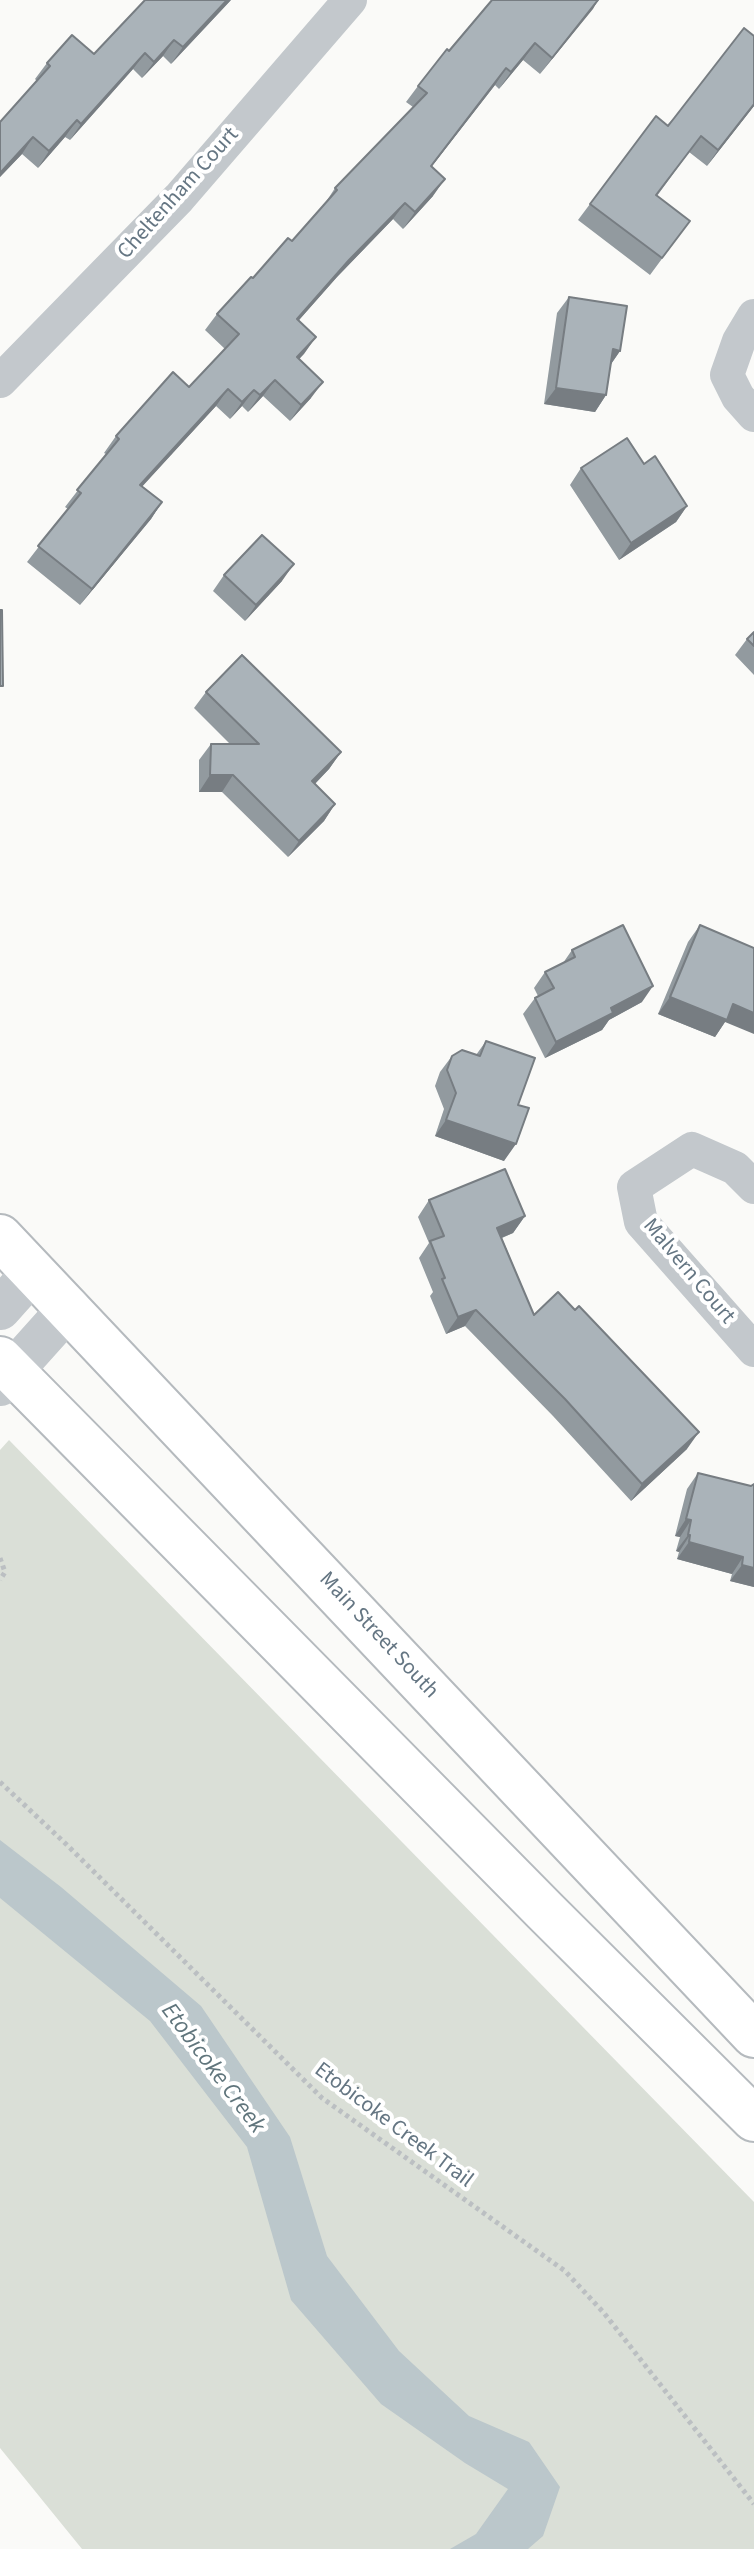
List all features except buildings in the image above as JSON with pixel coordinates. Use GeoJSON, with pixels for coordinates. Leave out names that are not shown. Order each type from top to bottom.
{"type":"FeatureCollection","features":[{"type":"Feature","properties":{"kind":"main road","name":"Main Street South"},"geometry":{"type":"LineString","coordinates":[[0,1237],[754,2035]]}},
{"type":"Feature","properties":{"kind":"main road"},"geometry":{"type":"LineString","coordinates":[[4,1372],[754,2119]]}},
{"type":"Feature","properties":{"kind":"street","name":"Cheltenham Court"},"geometry":{"type":"LineString","coordinates":[[0,381],[179,198],[350,0]]}},
{"type":"Feature","properties":{"kind":"street"},"geometry":{"type":"LineString","coordinates":[[754,316],[739,341],[727,375],[738,397],[754,415]]}},
{"type":"Feature","properties":{"kind":"street","name":"Malvern Court"},"geometry":{"type":"LineString","coordinates":[[754,1187],[735,1168],[692,1149],[634,1187],[641,1222],[754,1350]]}},
{"type":"Feature","properties":{"kind":"street"},"geometry":{"type":"LineString","coordinates":[[0,1309],[33,1272]]}},
{"type":"Feature","properties":{"kind":"street"},"geometry":{"type":"LineString","coordinates":[[4,1372],[69,1308]]}},
{"type":"Feature","properties":{"kind":"path"},"geometry":{"type":"LineString","coordinates":[[0,1558],[5,1572],[0,1580]]}},
{"type":"Feature","properties":{"kind":"path","name":"Etobicoke Creek Trail"},"geometry":{"type":"LineString","coordinates":[[0,1782],[322,2098],[565,2271],[604,2313],[754,2504]]}},
{"type":"Feature","properties":{"kind":"shaded area"},"geometry":{"type":"Polygon","coordinates":[[[9,1440],[754,2202],[754,2549],[82,2549],[0,2448],[0,1450],[9,1440]]]}},
{"type":"Feature","properties":{"kind":"water","name":"Etobicoke Creek"},"geometry":{"type":"Polygon","coordinates":[[[0,1840],[61,1887],[201,2006],[290,2137],[327,2256],[399,2351],[469,2416],[529,2442],[560,2487],[543,2536],[528,2549],[450,2549],[476,2534],[508,2489],[381,2404],[291,2300],[247,2147],[150,2021],[0,1898],[0,1840]]]}}]}
